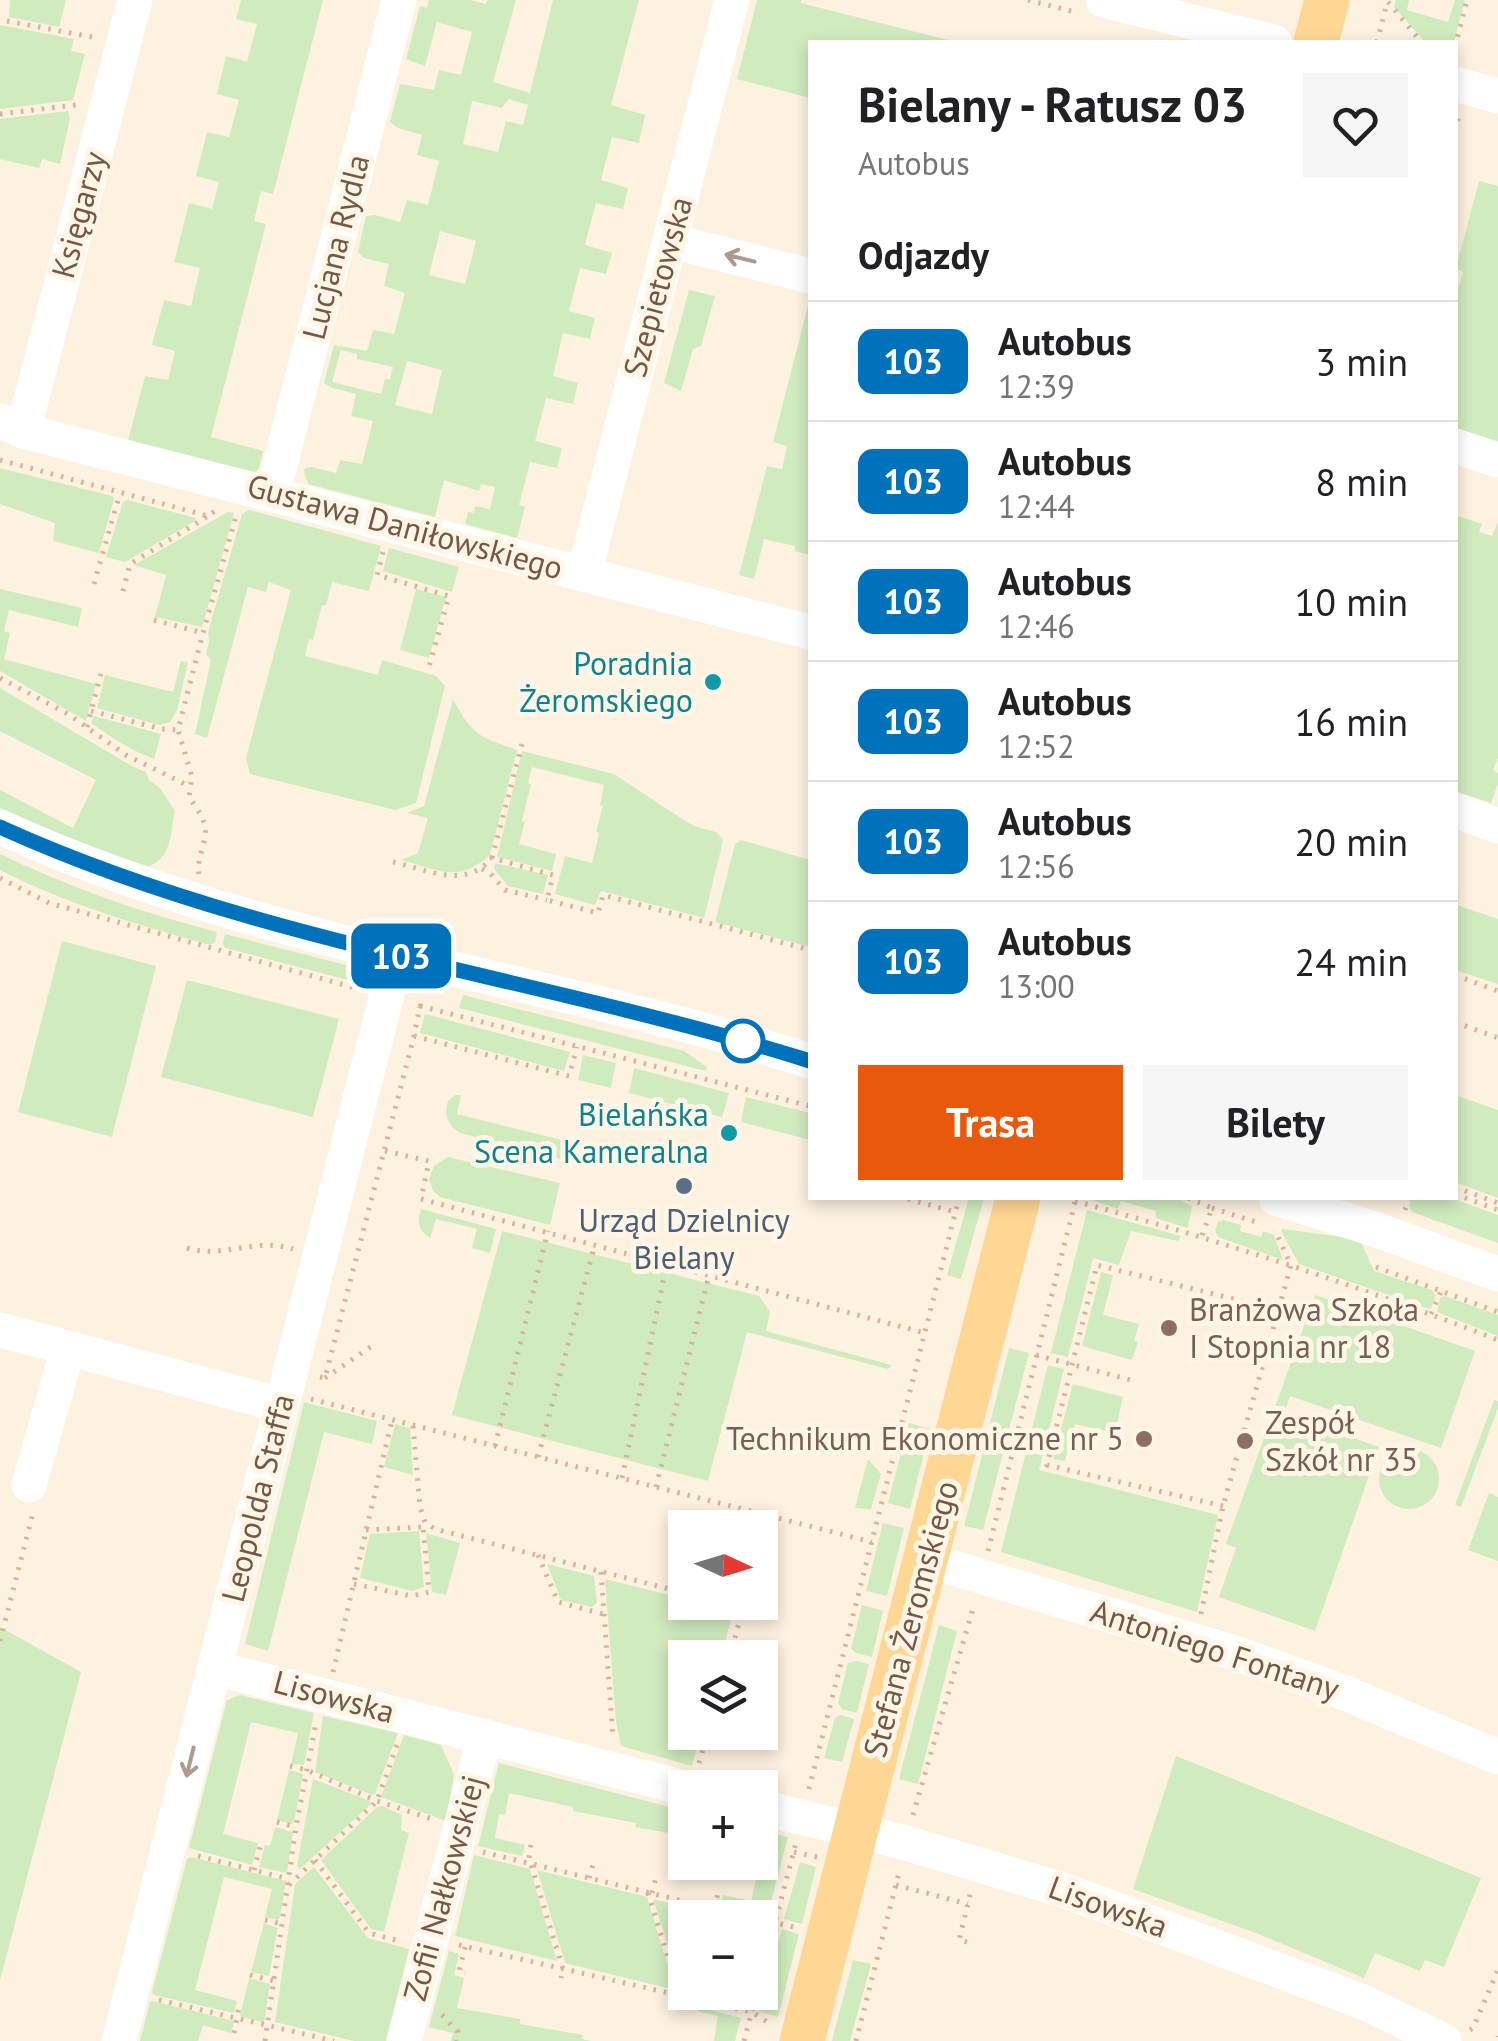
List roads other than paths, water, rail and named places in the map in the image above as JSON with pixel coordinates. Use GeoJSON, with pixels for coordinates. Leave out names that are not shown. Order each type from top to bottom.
{"type":"FeatureCollection","features":[{"type":"Feature","properties":{"kind":"main road"},"geometry":{"type":"LineString","coordinates":[[1317,40],[1327,0]]}},
{"type":"Feature","properties":{"kind":"main road","name":"Stefana Żeromskiego"},"geometry":{"type":"LineString","coordinates":[[787,2037],[856,1830],[1017,1200]]}},
{"type":"Feature","properties":{"kind":"street","name":"Księgarzy"},"geometry":{"type":"LineString","coordinates":[[12,426],[135,0]]}},
{"type":"Feature","properties":{"kind":"street","name":"Lucjana Rydla"},"geometry":{"type":"LineString","coordinates":[[256,499],[399,0]]}},
{"type":"Feature","properties":{"kind":"street","name":"Szepietowska"},"geometry":{"type":"LineString","coordinates":[[584,574],[626,464],[671,241],[732,0]]}},
{"type":"Feature","properties":{"kind":"street"},"geometry":{"type":"LineString","coordinates":[[1102,0],[1266,40]]}},
{"type":"Feature","properties":{"kind":"street"},"geometry":{"type":"LineString","coordinates":[[1458,85],[1498,96]]}},
{"type":"Feature","properties":{"kind":"street"},"geometry":{"type":"LineString","coordinates":[[671,241],[808,275]]}},
{"type":"Feature","properties":{"kind":"street","name":"Gustawa Daniłowskiego"},"geometry":{"type":"LineString","coordinates":[[12,426],[256,499],[491,562],[584,574],[808,631]]}},
{"type":"Feature","properties":{"kind":"street"},"geometry":{"type":"LineString","coordinates":[[1458,447],[1498,460]]}},
{"type":"Feature","properties":{"kind":"street"},"geometry":{"type":"LineString","coordinates":[[1458,811],[1498,826]]}},
{"type":"Feature","properties":{"kind":"street"},"geometry":{"type":"LineString","coordinates":[[0,827],[174,895],[396,955],[710,1032],[808,1061]]}},
{"type":"Feature","properties":{"kind":"street","name":"Leopolda Staffa"},"geometry":{"type":"LineString","coordinates":[[119,2041],[214,1668],[292,1401],[396,955]]}},
{"type":"Feature","properties":{"kind":"street"},"geometry":{"type":"LineString","coordinates":[[1269,1216],[1376,1230],[1498,1274]]}},
{"type":"Feature","properties":{"kind":"street"},"geometry":{"type":"LineString","coordinates":[[0,1330],[292,1401]]}},
{"type":"Feature","properties":{"kind":"street"},"geometry":{"type":"LineString","coordinates":[[32,1495],[68,1349]]}},
{"type":"Feature","properties":{"kind":"street","name":"Antoniego Fontany"},"geometry":{"type":"LineString","coordinates":[[927,1560],[1238,1654],[1340,1691],[1498,1757]]}},
{"type":"Feature","properties":{"kind":"street","name":"Lisowska"},"geometry":{"type":"LineString","coordinates":[[214,1668],[668,1784]]}},
{"type":"Feature","properties":{"kind":"street","name":"Zofii Nałkowskiej"},"geometry":{"type":"LineString","coordinates":[[404,2041],[485,1736]]}},
{"type":"Feature","properties":{"kind":"street","name":"Lisowska"},"geometry":{"type":"LineString","coordinates":[[778,1807],[802,1818],[906,1843],[1102,1904],[1362,2002],[1444,2041]]}},
{"type":"Feature","properties":{"kind":"place","name":"Poradnia Żeromskiego"},"geometry":{"type":"Point","coordinates":[713,682]}},
{"type":"Feature","properties":{"kind":"place","name":"Bielańska Scena Kameralna"},"geometry":{"type":"Point","coordinates":[729,1133]}},
{"type":"Feature","properties":{"kind":"place","name":"Urząd Dzielnicy Bielany"},"geometry":{"type":"Point","coordinates":[684,1186]}},
{"type":"Feature","properties":{"kind":"place","name":"Branżowa Szkoła I Stopnia nr 18"},"geometry":{"type":"Point","coordinates":[1169,1328]}},
{"type":"Feature","properties":{"kind":"place","name":"Technikum Ekonomiczne nr 5"},"geometry":{"type":"Point","coordinates":[1144,1439]}},
{"type":"Feature","properties":{"kind":"place","name":"Zespół Szkół nr 35"},"geometry":{"type":"Point","coordinates":[1245,1441]}}]}
